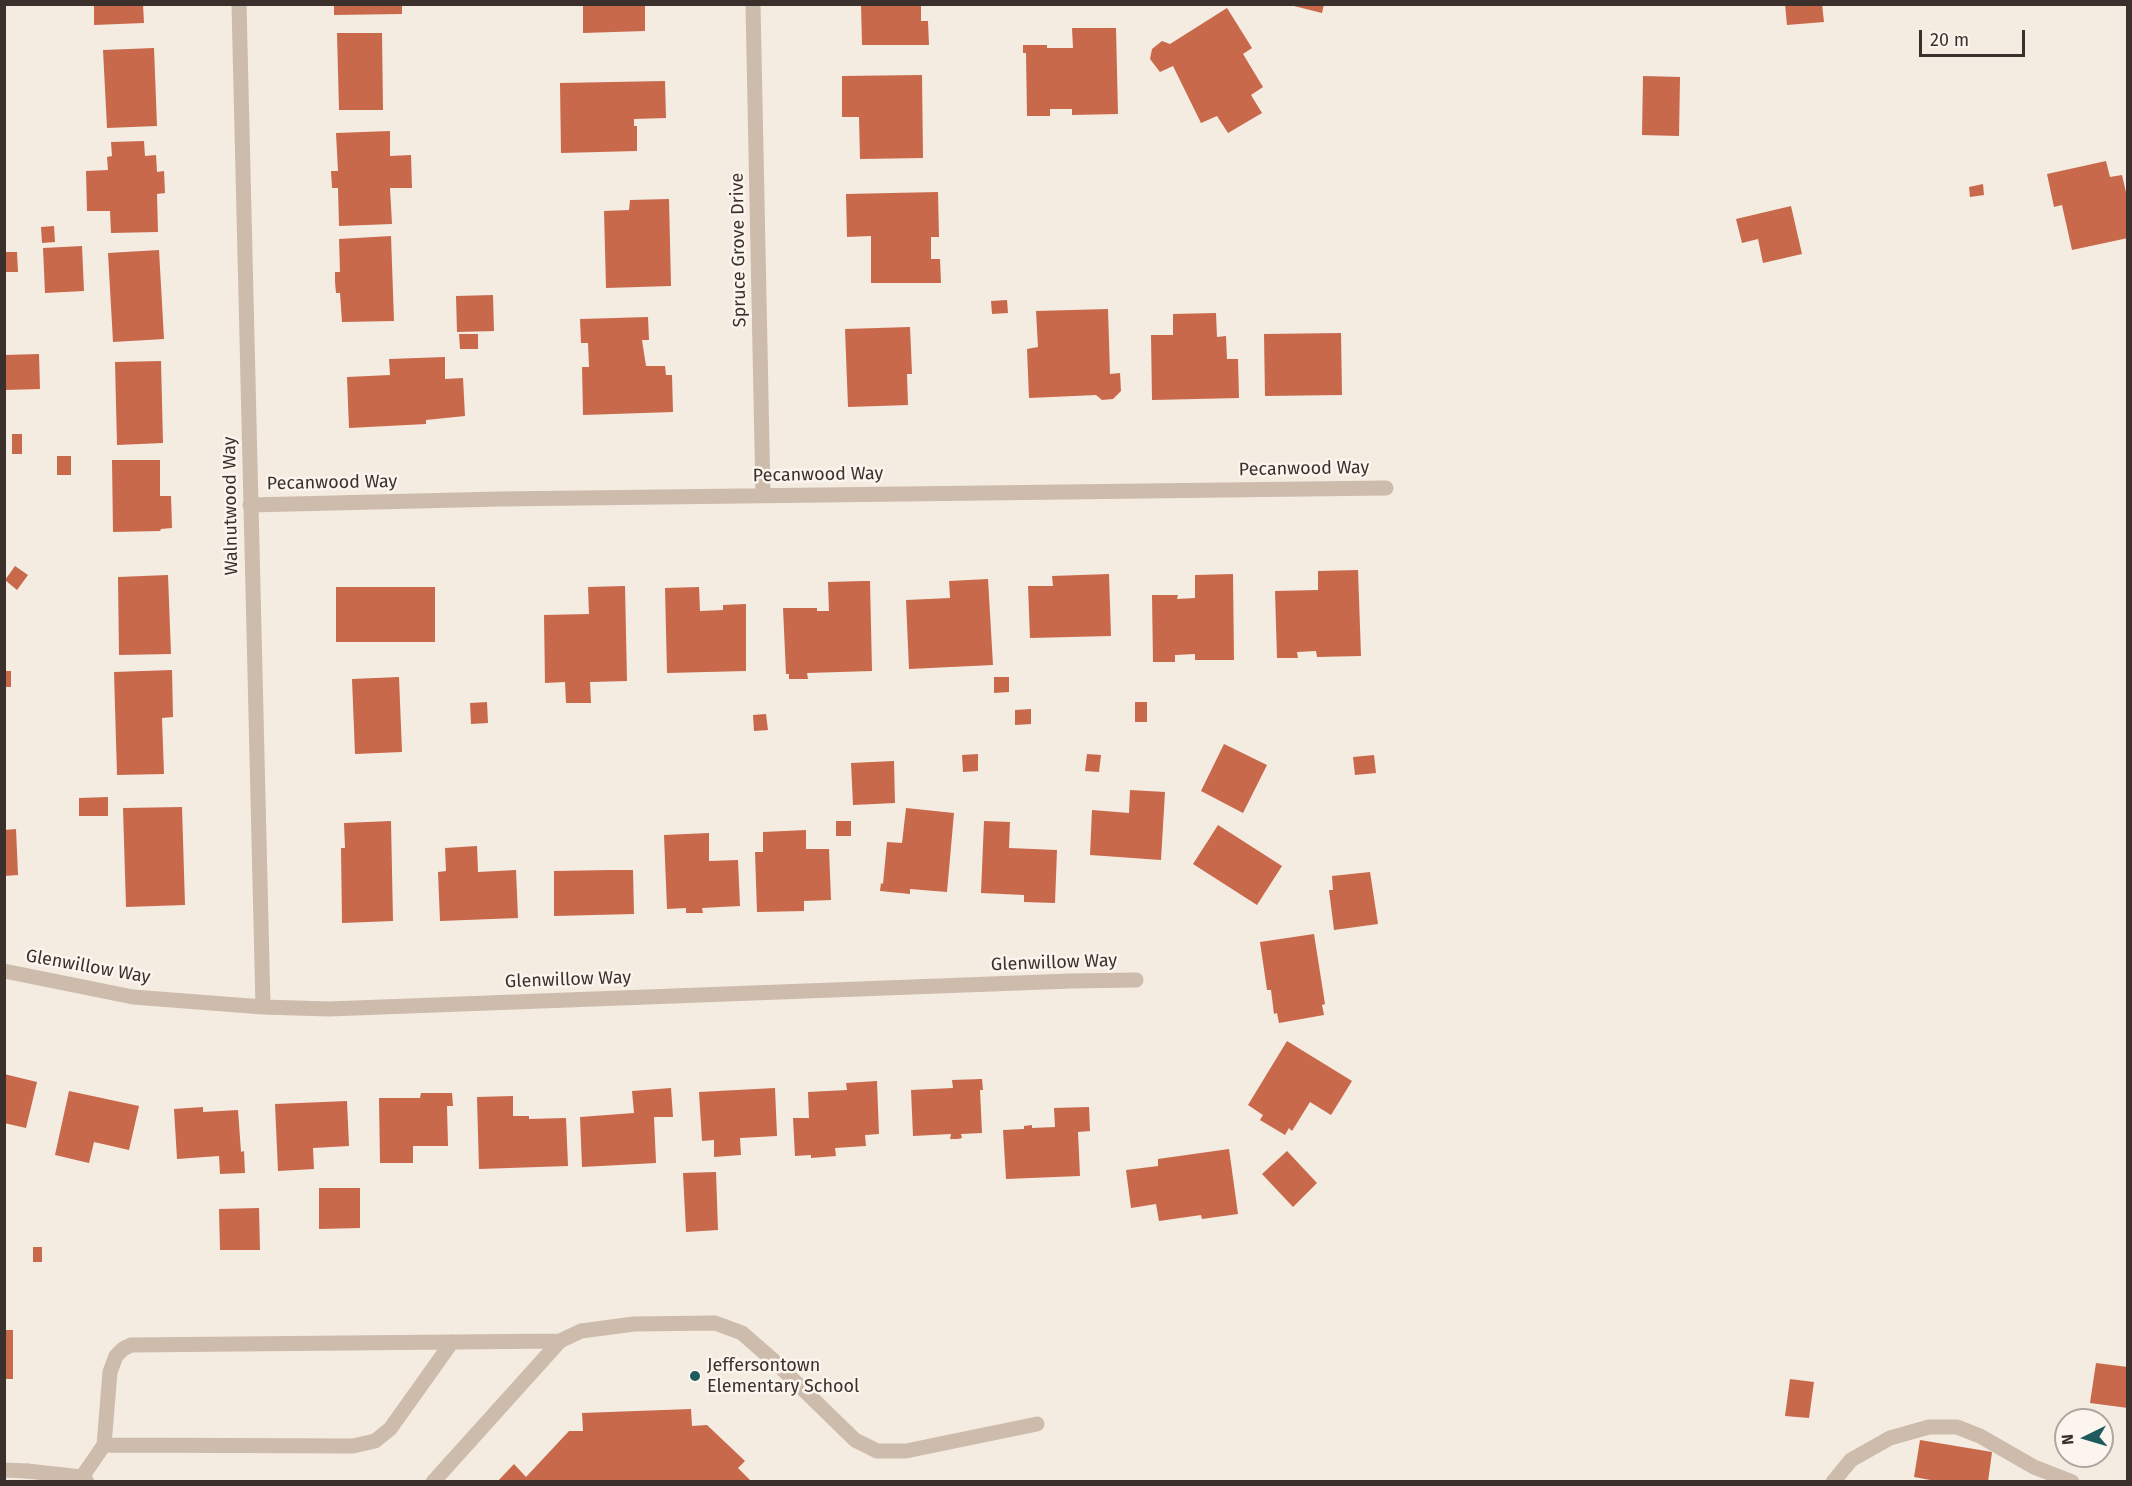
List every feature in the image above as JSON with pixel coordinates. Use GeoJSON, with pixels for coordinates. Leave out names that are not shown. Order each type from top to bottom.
{"type":"FeatureCollection","features":[{"type":"Feature","properties":{"kind":"street","name":"Walnutwood Way"},"geometry":{"type":"LineString","coordinates":[[239,4],[263,1007]]}},
{"type":"Feature","properties":{"kind":"street","name":"Spruce Grove Drive"},"geometry":{"type":"LineString","coordinates":[[753,4],[763,495]]}},
{"type":"Feature","properties":{"kind":"street","name":"Pecanwood Way"},"geometry":{"type":"LineString","coordinates":[[250,505],[763,495],[1386,488]]}},
{"type":"Feature","properties":{"kind":"street","name":"Glenwillow Way"},"geometry":{"type":"LineString","coordinates":[[4,971],[133,997],[263,1007],[329,1009],[1136,980]]}},
{"type":"Feature","properties":{"kind":"street"},"geometry":{"type":"LineString","coordinates":[[434,1482],[560,1341],[581,1331],[634,1324],[707,1323],[742,1333],[855,1440],[877,1451],[906,1451],[1037,1424]]}},
{"type":"Feature","properties":{"kind":"street"},"geometry":{"type":"LineString","coordinates":[[4,1470],[84,1479],[104,1445],[110,1372],[116,1356],[123,1348],[131,1344],[560,1341]]}},
{"type":"Feature","properties":{"kind":"street"},"geometry":{"type":"LineString","coordinates":[[104,1445],[353,1446],[375,1441],[390,1429],[452,1342]]}},
{"type":"Feature","properties":{"kind":"street"},"geometry":{"type":"LineString","coordinates":[[1833,1482],[1851,1460],[1890,1438],[1929,1427],[1957,1427],[1980,1436],[2034,1467],[2072,1482]]}},
{"type":"Feature","properties":{"kind":"building"},"geometry":{"type":"Polygon","coordinates":[[[94,4],[143,4],[144,23],[94,25],[94,4]]]}},
{"type":"Feature","properties":{"kind":"building"},"geometry":{"type":"Polygon","coordinates":[[[334,4],[402,4],[402,14],[334,15],[334,4]]]}},
{"type":"Feature","properties":{"kind":"building"},"geometry":{"type":"Polygon","coordinates":[[[583,4],[645,4],[645,31],[583,33],[583,4]]]}},
{"type":"Feature","properties":{"kind":"building"},"geometry":{"type":"Polygon","coordinates":[[[861,4],[921,4],[921,21],[928,21],[929,45],[862,45],[861,4]]]}},
{"type":"Feature","properties":{"kind":"building"},"geometry":{"type":"Polygon","coordinates":[[[1286,4],[1324,4],[1322,13],[1286,4]]]}},
{"type":"Feature","properties":{"kind":"building"},"geometry":{"type":"Polygon","coordinates":[[[1785,4],[1822,4],[1824,22],[1787,25],[1785,4]]]}},
{"type":"Feature","properties":{"kind":"building"},"geometry":{"type":"Polygon","coordinates":[[[1227,8],[1252,48],[1243,54],[1263,87],[1251,95],[1262,113],[1228,133],[1217,116],[1201,123],[1173,66],[1160,72],[1150,59],[1152,49],[1162,41],[1170,44],[1227,8]]]}},
{"type":"Feature","properties":{"kind":"building"},"geometry":{"type":"Polygon","coordinates":[[[1072,28],[1116,28],[1118,114],[1072,115],[1072,109],[1050,109],[1050,116],[1027,116],[1026,53],[1023,53],[1023,45],[1073,48],[1072,28]]]}},
{"type":"Feature","properties":{"kind":"building"},"geometry":{"type":"Polygon","coordinates":[[[337,33],[382,33],[383,110],[339,110],[337,33]]]}},
{"type":"Feature","properties":{"kind":"building"},"geometry":{"type":"Polygon","coordinates":[[[154,48],[157,126],[107,128],[103,50],[154,48]]]}},
{"type":"Feature","properties":{"kind":"building"},"geometry":{"type":"Polygon","coordinates":[[[922,75],[923,158],[860,159],[859,117],[842,117],[842,76],[922,75]]]}},
{"type":"Feature","properties":{"kind":"building"},"geometry":{"type":"Polygon","coordinates":[[[1643,76],[1680,77],[1679,136],[1642,135],[1643,76]]]}},
{"type":"Feature","properties":{"kind":"building"},"geometry":{"type":"Polygon","coordinates":[[[665,81],[666,118],[634,119],[634,126],[637,126],[637,151],[561,153],[560,83],[665,81]]]}},
{"type":"Feature","properties":{"kind":"building"},"geometry":{"type":"Polygon","coordinates":[[[390,131],[390,156],[411,155],[412,188],[390,188],[392,224],[339,226],[338,188],[332,188],[331,171],[338,171],[336,133],[390,131]]]}},
{"type":"Feature","properties":{"kind":"building"},"geometry":{"type":"Polygon","coordinates":[[[144,141],[145,156],[156,155],[157,172],[164,171],[165,193],[157,194],[158,232],[111,233],[110,211],[87,211],[86,171],[108,170],[107,157],[112,156],[111,142],[144,141]]]}},
{"type":"Feature","properties":{"kind":"building"},"geometry":{"type":"Polygon","coordinates":[[[2106,161],[2110,177],[2122,175],[2128,201],[2128,238],[2072,250],[2062,205],[2054,207],[2047,174],[2106,161]]]}},
{"type":"Feature","properties":{"kind":"building"},"geometry":{"type":"Polygon","coordinates":[[[1983,184],[1984,195],[1970,197],[1969,187],[1983,184]]]}},
{"type":"Feature","properties":{"kind":"building"},"geometry":{"type":"Polygon","coordinates":[[[938,192],[939,237],[931,237],[931,259],[940,259],[941,283],[871,283],[871,236],[847,237],[846,194],[938,192]]]}},
{"type":"Feature","properties":{"kind":"building"},"geometry":{"type":"Polygon","coordinates":[[[669,199],[671,286],[606,288],[604,211],[629,210],[630,200],[669,199]]]}},
{"type":"Feature","properties":{"kind":"building"},"geometry":{"type":"Polygon","coordinates":[[[1791,206],[1802,254],[1763,263],[1758,239],[1742,243],[1736,219],[1791,206]]]}},
{"type":"Feature","properties":{"kind":"building"},"geometry":{"type":"Polygon","coordinates":[[[54,226],[55,242],[42,243],[41,227],[54,226]]]}},
{"type":"Feature","properties":{"kind":"building"},"geometry":{"type":"Polygon","coordinates":[[[391,236],[394,321],[342,322],[340,293],[336,293],[335,282],[335,272],[340,272],[339,239],[391,236]]]}},
{"type":"Feature","properties":{"kind":"building"},"geometry":{"type":"Polygon","coordinates":[[[82,246],[84,291],[45,293],[43,248],[82,246]]]}},
{"type":"Feature","properties":{"kind":"building"},"geometry":{"type":"Polygon","coordinates":[[[159,250],[164,339],[113,342],[108,253],[159,250]]]}},
{"type":"Feature","properties":{"kind":"building"},"geometry":{"type":"Polygon","coordinates":[[[4,252],[17,252],[18,272],[4,272],[4,252]]]}},
{"type":"Feature","properties":{"kind":"building"},"geometry":{"type":"Polygon","coordinates":[[[493,295],[494,331],[457,332],[456,296],[493,295]]]}},
{"type":"Feature","properties":{"kind":"building"},"geometry":{"type":"Polygon","coordinates":[[[1007,300],[1008,313],[992,314],[991,301],[1007,300]]]}},
{"type":"Feature","properties":{"kind":"building"},"geometry":{"type":"Polygon","coordinates":[[[1108,309],[1110,374],[1120,373],[1121,391],[1113,399],[1102,400],[1096,395],[1029,398],[1027,349],[1038,347],[1036,311],[1108,309]]]}},
{"type":"Feature","properties":{"kind":"building"},"geometry":{"type":"Polygon","coordinates":[[[1216,313],[1217,337],[1226,336],[1227,359],[1238,359],[1239,398],[1152,400],[1151,335],[1173,335],[1173,314],[1216,313]]]}},
{"type":"Feature","properties":{"kind":"building"},"geometry":{"type":"Polygon","coordinates":[[[648,317],[649,340],[642,340],[646,366],[665,366],[666,375],[672,375],[673,412],[583,415],[582,367],[589,367],[588,343],[581,343],[580,319],[648,317]]]}},
{"type":"Feature","properties":{"kind":"building"},"geometry":{"type":"Polygon","coordinates":[[[910,327],[912,374],[907,374],[908,405],[848,407],[845,329],[910,327]]]}},
{"type":"Feature","properties":{"kind":"building"},"geometry":{"type":"Polygon","coordinates":[[[1341,333],[1342,395],[1265,396],[1264,334],[1341,333]]]}},
{"type":"Feature","properties":{"kind":"building"},"geometry":{"type":"Polygon","coordinates":[[[459,334],[478,334],[478,349],[460,349],[459,334]]]}},
{"type":"Feature","properties":{"kind":"building"},"geometry":{"type":"Polygon","coordinates":[[[39,354],[40,389],[4,390],[4,355],[39,354]]]}},
{"type":"Feature","properties":{"kind":"building"},"geometry":{"type":"Polygon","coordinates":[[[445,357],[445,379],[463,378],[465,416],[426,420],[426,424],[349,428],[347,377],[390,375],[389,359],[445,357]]]}},
{"type":"Feature","properties":{"kind":"building"},"geometry":{"type":"Polygon","coordinates":[[[161,361],[163,443],[117,445],[115,362],[161,361]]]}},
{"type":"Feature","properties":{"kind":"building"},"geometry":{"type":"Polygon","coordinates":[[[12,434],[22,434],[22,454],[12,454],[12,434]]]}},
{"type":"Feature","properties":{"kind":"building"},"geometry":{"type":"Polygon","coordinates":[[[57,456],[71,456],[71,475],[57,475],[57,456]]]}},
{"type":"Feature","properties":{"kind":"building"},"geometry":{"type":"Polygon","coordinates":[[[112,460],[160,460],[160,496],[171,496],[172,528],[160,531],[113,532],[112,460]]]}},
{"type":"Feature","properties":{"kind":"building"},"geometry":{"type":"Polygon","coordinates":[[[15,566],[28,575],[17,590],[5,580],[15,566]]]}},
{"type":"Feature","properties":{"kind":"building"},"geometry":{"type":"Polygon","coordinates":[[[1358,570],[1361,656],[1317,657],[1316,651],[1297,652],[1298,658],[1277,658],[1275,591],[1318,590],[1318,571],[1358,570]]]}},
{"type":"Feature","properties":{"kind":"building"},"geometry":{"type":"Polygon","coordinates":[[[1109,574],[1111,636],[1030,638],[1028,586],[1053,586],[1052,576],[1109,574]]]}},
{"type":"Feature","properties":{"kind":"building"},"geometry":{"type":"Polygon","coordinates":[[[1233,574],[1234,660],[1195,660],[1195,654],[1175,655],[1175,662],[1153,662],[1152,595],[1178,595],[1177,599],[1195,598],[1195,575],[1233,574]]]}},
{"type":"Feature","properties":{"kind":"building"},"geometry":{"type":"Polygon","coordinates":[[[168,575],[171,654],[119,655],[118,577],[168,575]]]}},
{"type":"Feature","properties":{"kind":"building"},"geometry":{"type":"Polygon","coordinates":[[[988,579],[993,665],[909,669],[906,600],[950,598],[949,581],[988,579]]]}},
{"type":"Feature","properties":{"kind":"building"},"geometry":{"type":"Polygon","coordinates":[[[870,581],[872,671],[807,673],[808,679],[789,679],[789,674],[786,674],[783,608],[817,608],[817,611],[829,611],[828,582],[870,581]]]}},
{"type":"Feature","properties":{"kind":"building"},"geometry":{"type":"Polygon","coordinates":[[[625,586],[627,681],[590,682],[591,703],[566,703],[565,682],[545,683],[544,615],[589,614],[588,587],[625,586]]]}},
{"type":"Feature","properties":{"kind":"building"},"geometry":{"type":"Polygon","coordinates":[[[336,587],[435,587],[435,642],[336,642],[336,587]]]}},
{"type":"Feature","properties":{"kind":"building"},"geometry":{"type":"Polygon","coordinates":[[[699,587],[700,611],[723,610],[723,605],[746,604],[746,671],[667,673],[665,588],[699,587]]]}},
{"type":"Feature","properties":{"kind":"building"},"geometry":{"type":"Polygon","coordinates":[[[172,670],[173,717],[162,718],[164,774],[117,775],[114,672],[172,670]]]}},
{"type":"Feature","properties":{"kind":"building"},"geometry":{"type":"Polygon","coordinates":[[[4,671],[11,671],[11,687],[4,687],[4,671]]]}},
{"type":"Feature","properties":{"kind":"building"},"geometry":{"type":"Polygon","coordinates":[[[399,677],[402,752],[355,754],[352,679],[399,677]]]}},
{"type":"Feature","properties":{"kind":"building"},"geometry":{"type":"Polygon","coordinates":[[[994,677],[1009,677],[1009,692],[994,693],[994,677]]]}},
{"type":"Feature","properties":{"kind":"building"},"geometry":{"type":"Polygon","coordinates":[[[487,702],[488,723],[471,724],[470,703],[487,702]]]}},
{"type":"Feature","properties":{"kind":"building"},"geometry":{"type":"Polygon","coordinates":[[[1135,702],[1147,702],[1147,722],[1135,722],[1135,702]]]}},
{"type":"Feature","properties":{"kind":"building"},"geometry":{"type":"Polygon","coordinates":[[[1031,709],[1031,724],[1015,725],[1015,710],[1031,709]]]}},
{"type":"Feature","properties":{"kind":"building"},"geometry":{"type":"Polygon","coordinates":[[[766,714],[768,730],[754,731],[753,715],[766,714]]]}},
{"type":"Feature","properties":{"kind":"building"},"geometry":{"type":"Polygon","coordinates":[[[1224,744],[1267,765],[1243,813],[1201,791],[1224,744]]]}},
{"type":"Feature","properties":{"kind":"building"},"geometry":{"type":"Polygon","coordinates":[[[978,754],[978,771],[963,772],[962,755],[978,754]]]}},
{"type":"Feature","properties":{"kind":"building"},"geometry":{"type":"Polygon","coordinates":[[[1087,754],[1101,755],[1099,772],[1085,771],[1087,754]]]}},
{"type":"Feature","properties":{"kind":"building"},"geometry":{"type":"Polygon","coordinates":[[[1374,755],[1376,773],[1355,775],[1353,757],[1374,755]]]}},
{"type":"Feature","properties":{"kind":"building"},"geometry":{"type":"Polygon","coordinates":[[[894,761],[895,803],[853,805],[851,763],[894,761]]]}},
{"type":"Feature","properties":{"kind":"building"},"geometry":{"type":"Polygon","coordinates":[[[1130,790],[1165,792],[1161,860],[1090,855],[1092,810],[1129,813],[1130,790]]]}},
{"type":"Feature","properties":{"kind":"building"},"geometry":{"type":"Polygon","coordinates":[[[108,797],[108,816],[79,816],[79,798],[108,797]]]}},
{"type":"Feature","properties":{"kind":"building"},"geometry":{"type":"Polygon","coordinates":[[[182,807],[185,905],[126,907],[123,808],[182,807]]]}},
{"type":"Feature","properties":{"kind":"building"},"geometry":{"type":"Polygon","coordinates":[[[906,808],[954,813],[947,892],[910,889],[910,894],[880,891],[881,883],[883,884],[887,842],[902,843],[906,808]]]}},
{"type":"Feature","properties":{"kind":"building"},"geometry":{"type":"Polygon","coordinates":[[[391,821],[393,921],[342,923],[341,848],[345,848],[344,823],[391,821]]]}},
{"type":"Feature","properties":{"kind":"building"},"geometry":{"type":"Polygon","coordinates":[[[836,821],[851,821],[851,836],[836,836],[836,821]]]}},
{"type":"Feature","properties":{"kind":"building"},"geometry":{"type":"Polygon","coordinates":[[[984,821],[1010,822],[1009,848],[1057,850],[1055,903],[1024,902],[1024,895],[981,893],[984,821]]]}},
{"type":"Feature","properties":{"kind":"building"},"geometry":{"type":"Polygon","coordinates":[[[1218,825],[1282,866],[1257,905],[1193,864],[1218,825]]]}},
{"type":"Feature","properties":{"kind":"building"},"geometry":{"type":"Polygon","coordinates":[[[16,829],[18,875],[4,876],[4,830],[16,829]]]}},
{"type":"Feature","properties":{"kind":"building"},"geometry":{"type":"Polygon","coordinates":[[[806,830],[806,849],[829,849],[831,900],[804,901],[804,911],[757,912],[755,852],[763,852],[763,832],[806,830]]]}},
{"type":"Feature","properties":{"kind":"building"},"geometry":{"type":"Polygon","coordinates":[[[709,833],[709,861],[738,860],[740,906],[702,908],[703,913],[686,913],[686,908],[667,909],[664,835],[709,833]]]}},
{"type":"Feature","properties":{"kind":"building"},"geometry":{"type":"Polygon","coordinates":[[[477,846],[478,872],[516,870],[518,918],[440,921],[438,872],[446,871],[445,848],[477,846]]]}},
{"type":"Feature","properties":{"kind":"building"},"geometry":{"type":"Polygon","coordinates":[[[633,870],[634,914],[554,916],[554,871],[633,870]]]}},
{"type":"Feature","properties":{"kind":"building"},"geometry":{"type":"Polygon","coordinates":[[[1370,872],[1378,924],[1334,930],[1329,890],[1333,890],[1332,876],[1370,872]]]}},
{"type":"Feature","properties":{"kind":"building"},"geometry":{"type":"Polygon","coordinates":[[[1314,934],[1325,1004],[1322,1005],[1324,1015],[1279,1023],[1277,1013],[1274,1014],[1271,990],[1267,990],[1260,942],[1314,934]]]}},
{"type":"Feature","properties":{"kind":"building"},"geometry":{"type":"Polygon","coordinates":[[[1287,1041],[1352,1081],[1331,1115],[1310,1102],[1292,1131],[1289,1128],[1285,1135],[1260,1120],[1263,1115],[1248,1105],[1287,1041]]]}},
{"type":"Feature","properties":{"kind":"building"},"geometry":{"type":"Polygon","coordinates":[[[4,1074],[37,1082],[26,1128],[4,1123],[4,1074]]]}},
{"type":"Feature","properties":{"kind":"building"},"geometry":{"type":"Polygon","coordinates":[[[982,1079],[983,1090],[980,1090],[982,1133],[961,1134],[962,1138],[958,1139],[950,1139],[951,1134],[913,1136],[911,1090],[953,1088],[952,1080],[982,1079]]]}},
{"type":"Feature","properties":{"kind":"building"},"geometry":{"type":"Polygon","coordinates":[[[877,1081],[879,1134],[865,1135],[866,1146],[835,1148],[836,1156],[811,1158],[811,1155],[795,1156],[793,1118],[809,1118],[808,1092],[847,1090],[846,1083],[877,1081]]]}},
{"type":"Feature","properties":{"kind":"building"},"geometry":{"type":"Polygon","coordinates":[[[671,1088],[673,1117],[654,1117],[656,1163],[582,1167],[580,1117],[634,1113],[632,1091],[671,1088]]]}},
{"type":"Feature","properties":{"kind":"building"},"geometry":{"type":"Polygon","coordinates":[[[775,1088],[777,1136],[740,1138],[741,1155],[714,1157],[714,1140],[702,1141],[699,1092],[775,1088]]]}},
{"type":"Feature","properties":{"kind":"building"},"geometry":{"type":"Polygon","coordinates":[[[69,1091],[139,1106],[129,1150],[94,1142],[89,1163],[55,1155],[69,1091]]]}},
{"type":"Feature","properties":{"kind":"building"},"geometry":{"type":"Polygon","coordinates":[[[421,1093],[452,1093],[453,1106],[447,1106],[448,1146],[413,1146],[413,1163],[380,1163],[379,1098],[420,1098],[421,1093]]]}},
{"type":"Feature","properties":{"kind":"building"},"geometry":{"type":"Polygon","coordinates":[[[513,1096],[513,1116],[529,1116],[529,1119],[566,1118],[568,1166],[479,1169],[477,1097],[513,1096]]]}},
{"type":"Feature","properties":{"kind":"building"},"geometry":{"type":"Polygon","coordinates":[[[347,1101],[349,1146],[313,1148],[314,1169],[278,1171],[275,1104],[347,1101]]]}},
{"type":"Feature","properties":{"kind":"building"},"geometry":{"type":"Polygon","coordinates":[[[203,1107],[203,1112],[238,1110],[245,1173],[220,1174],[219,1156],[177,1159],[174,1109],[203,1107]]]}},
{"type":"Feature","properties":{"kind":"building"},"geometry":{"type":"Polygon","coordinates":[[[1089,1107],[1090,1131],[1078,1132],[1080,1176],[1006,1179],[1003,1130],[1024,1129],[1024,1126],[1032,1125],[1032,1128],[1055,1127],[1054,1108],[1089,1107]]]}},
{"type":"Feature","properties":{"kind":"building"},"geometry":{"type":"Polygon","coordinates":[[[1229,1149],[1238,1214],[1202,1219],[1201,1215],[1159,1221],[1156,1204],[1131,1208],[1126,1170],[1158,1166],[1158,1159],[1229,1149]]]}},
{"type":"Feature","properties":{"kind":"building"},"geometry":{"type":"Polygon","coordinates":[[[1287,1151],[1317,1183],[1293,1207],[1262,1174],[1287,1151]]]}},
{"type":"Feature","properties":{"kind":"building"},"geometry":{"type":"Polygon","coordinates":[[[716,1172],[718,1230],[686,1232],[683,1173],[716,1172]]]}},
{"type":"Feature","properties":{"kind":"building"},"geometry":{"type":"Polygon","coordinates":[[[319,1188],[360,1188],[360,1228],[319,1229],[319,1188]]]}},
{"type":"Feature","properties":{"kind":"building"},"geometry":{"type":"Polygon","coordinates":[[[259,1208],[260,1250],[220,1250],[219,1209],[259,1208]]]}},
{"type":"Feature","properties":{"kind":"building"},"geometry":{"type":"Polygon","coordinates":[[[33,1247],[42,1247],[42,1262],[33,1262],[33,1247]]]}},
{"type":"Feature","properties":{"kind":"building"},"geometry":{"type":"Polygon","coordinates":[[[4,1330],[13,1330],[13,1379],[4,1379],[4,1330]]]}},
{"type":"Feature","properties":{"kind":"building"},"geometry":{"type":"Polygon","coordinates":[[[2096,1363],[2128,1367],[2128,1408],[2090,1403],[2096,1363]]]}},
{"type":"Feature","properties":{"kind":"building"},"geometry":{"type":"Polygon","coordinates":[[[1790,1379],[1814,1382],[1809,1418],[1785,1416],[1790,1379]]]}},
{"type":"Feature","properties":{"kind":"building"},"geometry":{"type":"Polygon","coordinates":[[[691,1409],[692,1426],[707,1425],[745,1461],[738,1468],[752,1482],[497,1482],[514,1464],[526,1477],[569,1431],[583,1431],[582,1413],[691,1409]]]}},
{"type":"Feature","properties":{"kind":"building"},"geometry":{"type":"Polygon","coordinates":[[[1920,1440],[1992,1452],[1988,1482],[1941,1482],[1914,1477],[1920,1440]]]}},
{"type":"Feature","properties":{"kind":"place","name":"Jeffersontown Elementary School"},"geometry":{"type":"Point","coordinates":[695,1376]}}]}
